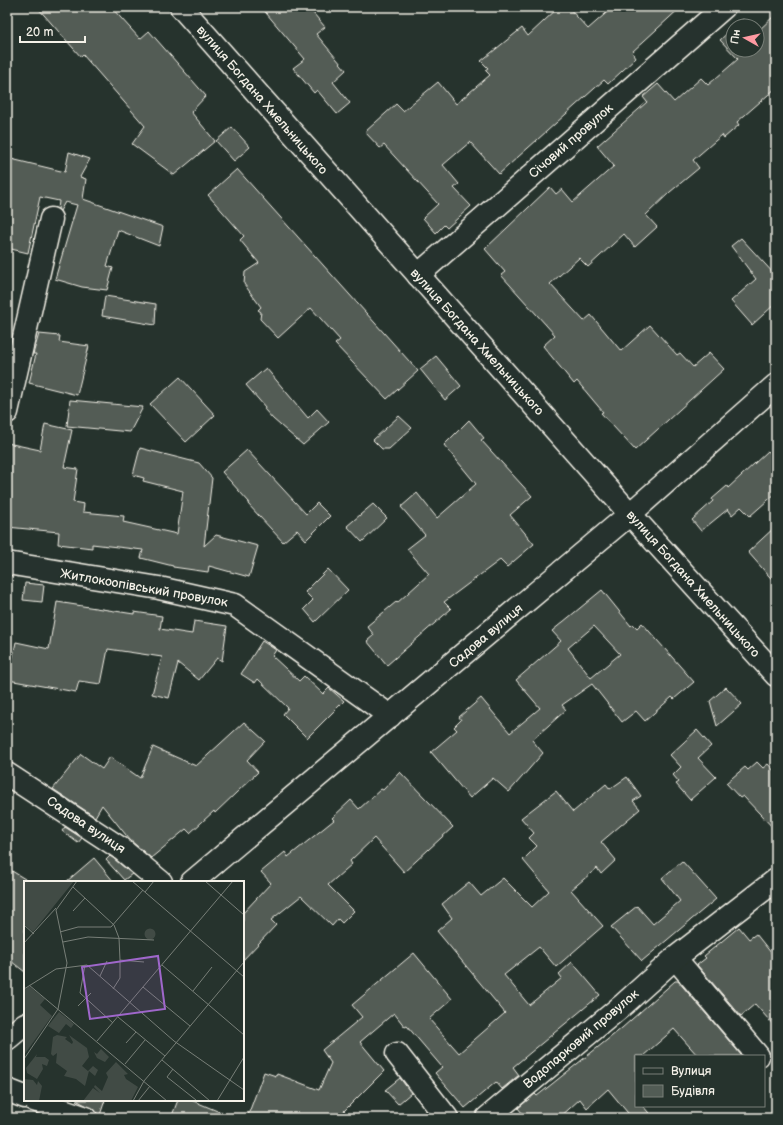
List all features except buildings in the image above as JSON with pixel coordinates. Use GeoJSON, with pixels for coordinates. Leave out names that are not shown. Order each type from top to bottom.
{"type":"FeatureCollection","features":[{"type":"Feature","properties":{"kind":"street","name":"вулиця Богдана Хмельницького"},"geometry":{"type":"LineString","coordinates":[[181,7],[630,514],[776,675]]}},
{"type":"Feature","properties":{"kind":"street","name":"Січовий провулок"},"geometry":{"type":"LineString","coordinates":[[418,275],[724,7]]}},
{"type":"Feature","properties":{"kind":"street"},"geometry":{"type":"LineString","coordinates":[[7,412],[51,219]]}},
{"type":"Feature","properties":{"kind":"street","name":"Садова вулиця"},"geometry":{"type":"LineString","coordinates":[[193,881],[630,514],[776,384]]}},
{"type":"Feature","properties":{"kind":"street","name":"Житлокоопівський провулок"},"geometry":{"type":"LineString","coordinates":[[7,563],[159,588],[235,605],[390,716]]}},
{"type":"Feature","properties":{"kind":"street","name":"Садова вулиця"},"geometry":{"type":"LineString","coordinates":[[7,774],[120,848],[160,881]]}},
{"type":"Feature","properties":{"kind":"street","name":"Водопарковий провулок"},"geometry":{"type":"LineString","coordinates":[[486,1118],[624,1004],[675,958],[776,880]]}},
{"type":"Feature","properties":{"kind":"street"},"geometry":{"type":"LineString","coordinates":[[675,958],[757,1055]]}},
{"type":"Feature","properties":{"kind":"street"},"geometry":{"type":"LineString","coordinates":[[7,1039],[24,1025]]}},
{"type":"Feature","properties":{"kind":"street"},"geometry":{"type":"LineString","coordinates":[[397,1054],[447,1118]]}},
{"type":"Feature","properties":{"kind":"street"},"geometry":{"type":"LineString","coordinates":[[7,1090],[24,1097]]}},
{"type":"Feature","properties":{"kind":"street"},"geometry":{"type":"LineString","coordinates":[[37,1101],[86,1118]]}}]}
